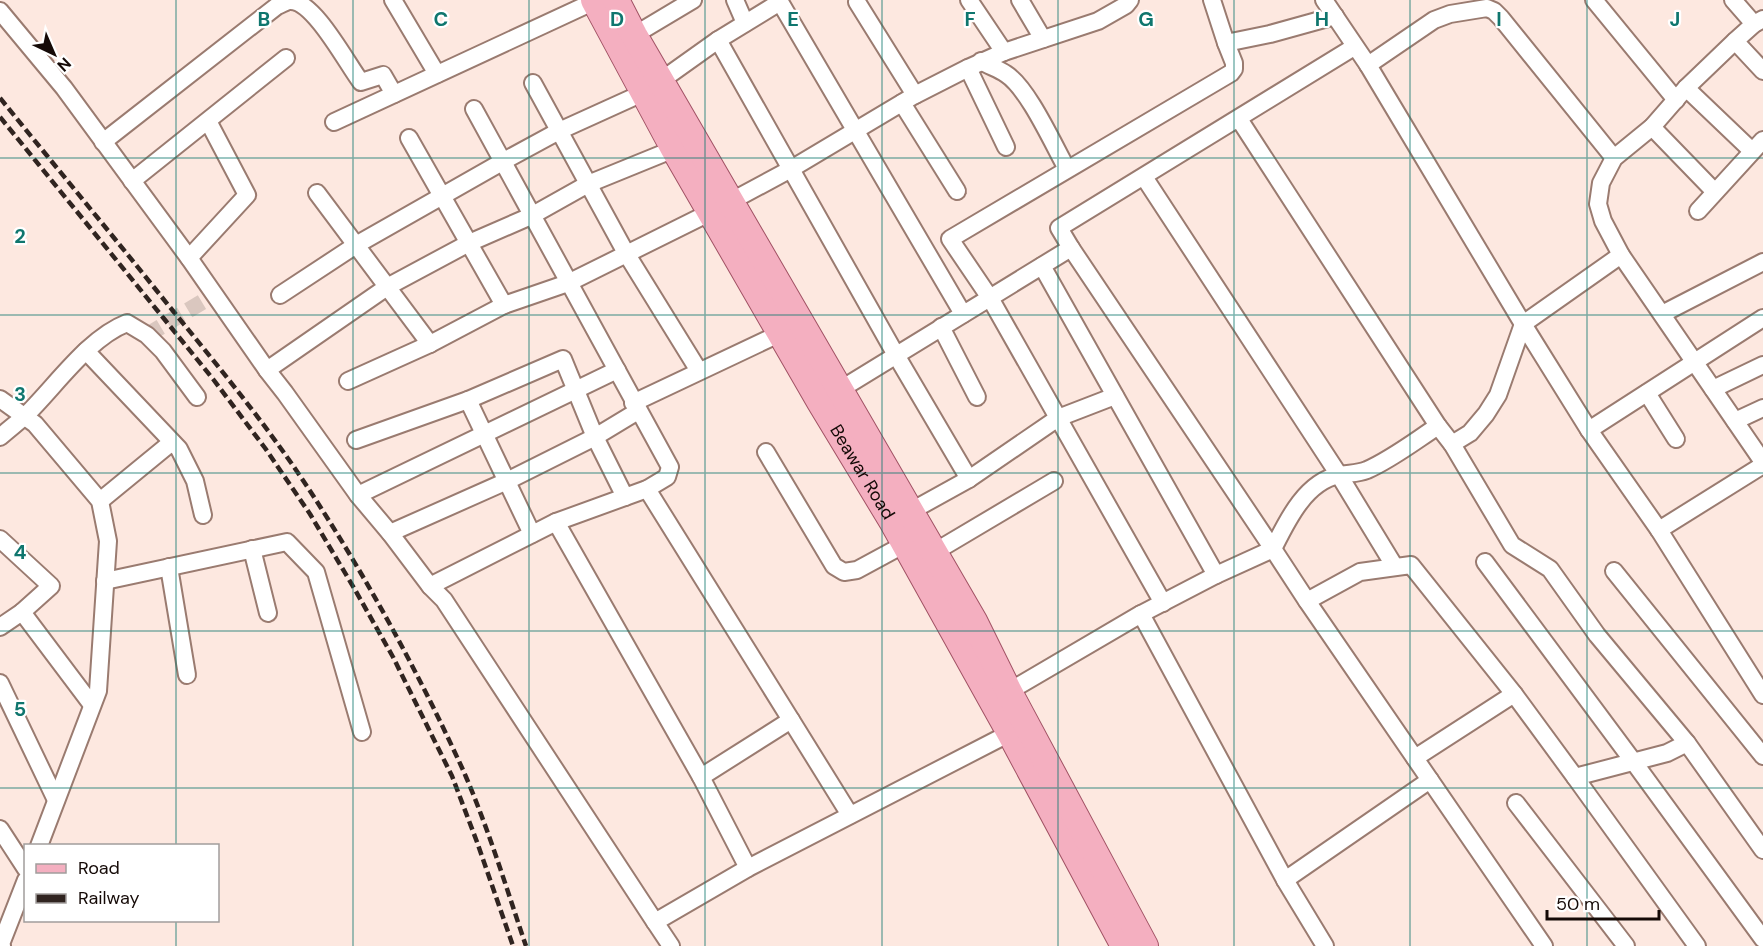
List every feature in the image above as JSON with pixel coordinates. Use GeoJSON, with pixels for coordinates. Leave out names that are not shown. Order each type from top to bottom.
{"type":"FeatureCollection","features":[{"type":"Feature","properties":{"kind":"main road","name":"Beawar Road"},"geometry":{"type":"LineString","coordinates":[[602,0],[901,517],[918,553],[1145,946]]}},
{"type":"Feature","properties":{"kind":"main road","name":"Beawar Road"},"geometry":{"type":"LineString","coordinates":[[653,86],[675,148],[721,206],[781,333],[830,395]]}},
{"type":"Feature","properties":{"kind":"main road","name":"Beawar Road"},"geometry":{"type":"LineString","coordinates":[[1000,696],[1011,733],[1124,946]]}},
{"type":"Feature","properties":{"kind":"street"},"geometry":{"type":"LineString","coordinates":[[393,0],[437,74]]}},
{"type":"Feature","properties":{"kind":"street"},"geometry":{"type":"LineString","coordinates":[[334,122],[602,0]]}},
{"type":"Feature","properties":{"kind":"street"},"geometry":{"type":"LineString","coordinates":[[626,40],[693,0]]}},
{"type":"Feature","properties":{"kind":"street"},"geometry":{"type":"LineString","coordinates":[[735,0],[745,23]]}},
{"type":"Feature","properties":{"kind":"street"},"geometry":{"type":"LineString","coordinates":[[969,0],[988,59],[1006,147]]}},
{"type":"Feature","properties":{"kind":"street"},"geometry":{"type":"LineString","coordinates":[[1020,0],[1043,39]]}},
{"type":"Feature","properties":{"kind":"street"},"geometry":{"type":"LineString","coordinates":[[348,381],[430,344],[504,306],[568,283],[791,169],[908,99],[988,59],[1098,21],[1126,5],[1130,0]]}},
{"type":"Feature","properties":{"kind":"street"},"geometry":{"type":"LineString","coordinates":[[1163,603],[990,298],[950,239],[1231,73],[1234,69],[1230,52],[1212,0]]}},
{"type":"Feature","properties":{"kind":"street"},"geometry":{"type":"LineString","coordinates":[[1324,0],[1368,65],[1589,430],[1659,530],[1763,695]]}},
{"type":"Feature","properties":{"kind":"street"},"geometry":{"type":"LineString","coordinates":[[1594,0],[1681,94],[1758,145],[1698,211]]}},
{"type":"Feature","properties":{"kind":"street"},"geometry":{"type":"LineString","coordinates":[[1659,530],[1763,464],[1621,255],[1603,220],[1598,204],[1601,183],[1614,158],[1652,127],[1681,94],[1758,21],[1733,0]]}},
{"type":"Feature","properties":{"kind":"street"},"geometry":{"type":"LineString","coordinates":[[103,142],[277,6],[290,1],[309,9],[361,82],[383,75],[394,94]]}},
{"type":"Feature","properties":{"kind":"street"},"geometry":{"type":"LineString","coordinates":[[280,295],[356,245],[502,162],[559,131],[653,86],[718,40],[780,2],[963,314]]}},
{"type":"Feature","properties":{"kind":"street"},"geometry":{"type":"LineString","coordinates":[[857,2],[957,191]]}},
{"type":"Feature","properties":{"kind":"street"},"geometry":{"type":"LineString","coordinates":[[1368,65],[1434,20],[1450,14],[1487,8],[1501,18],[1614,158]]}},
{"type":"Feature","properties":{"kind":"street"},"geometry":{"type":"LineString","coordinates":[[0,11],[64,88],[358,495],[447,604],[671,946]]}},
{"type":"Feature","properties":{"kind":"street"},"geometry":{"type":"LineString","coordinates":[[1230,52],[1270,34],[1335,16]]}},
{"type":"Feature","properties":{"kind":"street"},"geometry":{"type":"LineString","coordinates":[[718,40],[896,355],[969,479]]}},
{"type":"Feature","properties":{"kind":"street"},"geometry":{"type":"LineString","coordinates":[[1735,41],[1763,71]]}},
{"type":"Feature","properties":{"kind":"street"},"geometry":{"type":"LineString","coordinates":[[1354,46],[1059,228],[1307,601],[1544,946]]}},
{"type":"Feature","properties":{"kind":"street"},"geometry":{"type":"LineString","coordinates":[[132,181],[286,58]]}},
{"type":"Feature","properties":{"kind":"street"},"geometry":{"type":"LineString","coordinates":[[988,59],[1018,84],[1066,169]]}},
{"type":"Feature","properties":{"kind":"street"},"geometry":{"type":"LineString","coordinates":[[533,83],[626,253],[699,371]]}},
{"type":"Feature","properties":{"kind":"street"},"geometry":{"type":"LineString","coordinates":[[430,586],[556,522],[647,489],[667,477],[670,467],[474,109]]}},
{"type":"Feature","properties":{"kind":"street"},"geometry":{"type":"LineString","coordinates":[[1239,119],[1438,426],[1452,444],[1512,545],[1550,569],[1598,635],[1687,743],[1763,850]]}},
{"type":"Feature","properties":{"kind":"street"},"geometry":{"type":"LineString","coordinates":[[189,258],[247,195],[208,121]]}},
{"type":"Feature","properties":{"kind":"street"},"geometry":{"type":"LineString","coordinates":[[1652,127],[1714,191]]}},
{"type":"Feature","properties":{"kind":"street"},"geometry":{"type":"LineString","coordinates":[[409,138],[504,306]]}},
{"type":"Feature","properties":{"kind":"street"},"geometry":{"type":"LineString","coordinates":[[267,370],[387,287],[469,243],[531,216],[588,184],[675,148]]}},
{"type":"Feature","properties":{"kind":"street"},"geometry":{"type":"LineString","coordinates":[[1144,177],[1339,475],[1395,567]]}},
{"type":"Feature","properties":{"kind":"street"},"geometry":{"type":"LineString","coordinates":[[317,192],[430,344]]}},
{"type":"Feature","properties":{"kind":"street"},"geometry":{"type":"LineString","coordinates":[[830,395],[1071,249]]}},
{"type":"Feature","properties":{"kind":"street"},"geometry":{"type":"LineString","coordinates":[[1452,444],[1470,433],[1498,396],[1523,324],[1621,255]]}},
{"type":"Feature","properties":{"kind":"street"},"geometry":{"type":"LineString","coordinates":[[1662,314],[1763,262]]}},
{"type":"Feature","properties":{"kind":"street"},"geometry":{"type":"LineString","coordinates":[[1042,266],[1216,574]]}},
{"type":"Feature","properties":{"kind":"street"},"geometry":{"type":"LineString","coordinates":[[1589,430],[1763,318]]}},
{"type":"Feature","properties":{"kind":"street"},"geometry":{"type":"LineString","coordinates":[[0,437],[24,417],[86,351],[115,327],[127,323],[147,335],[163,351],[197,397]]}},
{"type":"Feature","properties":{"kind":"street"},"geometry":{"type":"LineString","coordinates":[[941,327],[977,397]]}},
{"type":"Feature","properties":{"kind":"street"},"geometry":{"type":"LineString","coordinates":[[390,532],[507,481],[595,437],[636,407],[699,371],[781,333]]}},
{"type":"Feature","properties":{"kind":"street"},"geometry":{"type":"LineString","coordinates":[[86,351],[179,449],[195,481],[203,515]]}},
{"type":"Feature","properties":{"kind":"street"},"geometry":{"type":"LineString","coordinates":[[356,440],[468,400],[563,359],[595,437],[625,497]]}},
{"type":"Feature","properties":{"kind":"street"},"geometry":{"type":"LineString","coordinates":[[1713,389],[1763,365]]}},
{"type":"Feature","properties":{"kind":"street"},"geometry":{"type":"LineString","coordinates":[[358,495],[617,370]]}},
{"type":"Feature","properties":{"kind":"street"},"geometry":{"type":"LineString","coordinates":[[1647,393],[1676,439]]}},
{"type":"Feature","properties":{"kind":"street"},"geometry":{"type":"LineString","coordinates":[[901,517],[969,479],[1058,418],[1115,396]]}},
{"type":"Feature","properties":{"kind":"street"},"geometry":{"type":"LineString","coordinates":[[0,399],[35,424],[100,501],[108,541],[98,691],[40,844]]}},
{"type":"Feature","properties":{"kind":"street"},"geometry":{"type":"LineString","coordinates":[[468,400],[532,534]]}},
{"type":"Feature","properties":{"kind":"street"},"geometry":{"type":"LineString","coordinates":[[1735,421],[1763,408]]}},
{"type":"Feature","properties":{"kind":"street"},"geometry":{"type":"LineString","coordinates":[[1000,696],[1141,614],[1216,574],[1273,549],[1291,514],[1307,494],[1326,480],[1339,475],[1352,475],[1365,471],[1438,426]]}},
{"type":"Feature","properties":{"kind":"street"},"geometry":{"type":"LineString","coordinates":[[100,501],[172,442]]}},
{"type":"Feature","properties":{"kind":"street"},"geometry":{"type":"LineString","coordinates":[[766,452],[834,566],[844,572],[918,553],[1054,481]]}},
{"type":"Feature","properties":{"kind":"street"},"geometry":{"type":"LineString","coordinates":[[647,489],[850,816]]}},
{"type":"Feature","properties":{"kind":"street"},"geometry":{"type":"LineString","coordinates":[[556,522],[701,777],[748,868]]}},
{"type":"Feature","properties":{"kind":"street"},"geometry":{"type":"LineString","coordinates":[[0,539],[51,586],[22,612],[0,627]]}},
{"type":"Feature","properties":{"kind":"street"},"geometry":{"type":"LineString","coordinates":[[105,581],[287,542],[316,572],[362,732]]}},
{"type":"Feature","properties":{"kind":"street"},"geometry":{"type":"LineString","coordinates":[[252,549],[268,613]]}},
{"type":"Feature","properties":{"kind":"street"},"geometry":{"type":"LineString","coordinates":[[1485,562],[1763,939]]}},
{"type":"Feature","properties":{"kind":"street"},"geometry":{"type":"LineString","coordinates":[[1307,601],[1360,572],[1411,565],[1514,694],[1697,946]]}},
{"type":"Feature","properties":{"kind":"street"},"geometry":{"type":"LineString","coordinates":[[169,567],[187,675]]}},
{"type":"Feature","properties":{"kind":"street"},"geometry":{"type":"LineString","coordinates":[[1614,571],[1763,756]]}},
{"type":"Feature","properties":{"kind":"street"},"geometry":{"type":"LineString","coordinates":[[22,612],[92,705]]}},
{"type":"Feature","properties":{"kind":"street"},"geometry":{"type":"LineString","coordinates":[[1141,614],[1285,880],[1326,946]]}},
{"type":"Feature","properties":{"kind":"street"},"geometry":{"type":"LineString","coordinates":[[0,683],[56,800]]}},
{"type":"Feature","properties":{"kind":"street"},"geometry":{"type":"LineString","coordinates":[[1415,758],[1514,694]]}},
{"type":"Feature","properties":{"kind":"street"},"geometry":{"type":"LineString","coordinates":[[701,777],[791,720]]}},
{"type":"Feature","properties":{"kind":"street"},"geometry":{"type":"LineString","coordinates":[[656,922],[748,868],[1011,733]]}},
{"type":"Feature","properties":{"kind":"street"},"geometry":{"type":"LineString","coordinates":[[1575,777],[1667,753],[1687,743]]}},
{"type":"Feature","properties":{"kind":"street"},"geometry":{"type":"LineString","coordinates":[[1285,880],[1430,780]]}},
{"type":"Feature","properties":{"kind":"street"},"geometry":{"type":"LineString","coordinates":[[1516,803],[1626,946]]}},
{"type":"Feature","properties":{"kind":"street"},"geometry":{"type":"LineString","coordinates":[[0,829],[6,849],[24,867]]}},
{"type":"Feature","properties":{"kind":"street"},"geometry":{"type":"LineString","coordinates":[[1,945],[24,885]]}},
{"type":"Feature","properties":{"kind":"tunnel"},"geometry":{"type":"LineString","coordinates":[[147,335],[214,295]]}},
{"type":"Feature","properties":{"kind":"railway"},"geometry":{"type":"LineString","coordinates":[[0,98],[248,404],[304,481],[341,539],[396,636],[463,770],[489,835],[526,946]]}},
{"type":"Feature","properties":{"kind":"railway"},"geometry":{"type":"LineString","coordinates":[[0,117],[213,379],[265,448],[310,514],[393,657],[452,776],[513,946]]}}]}
